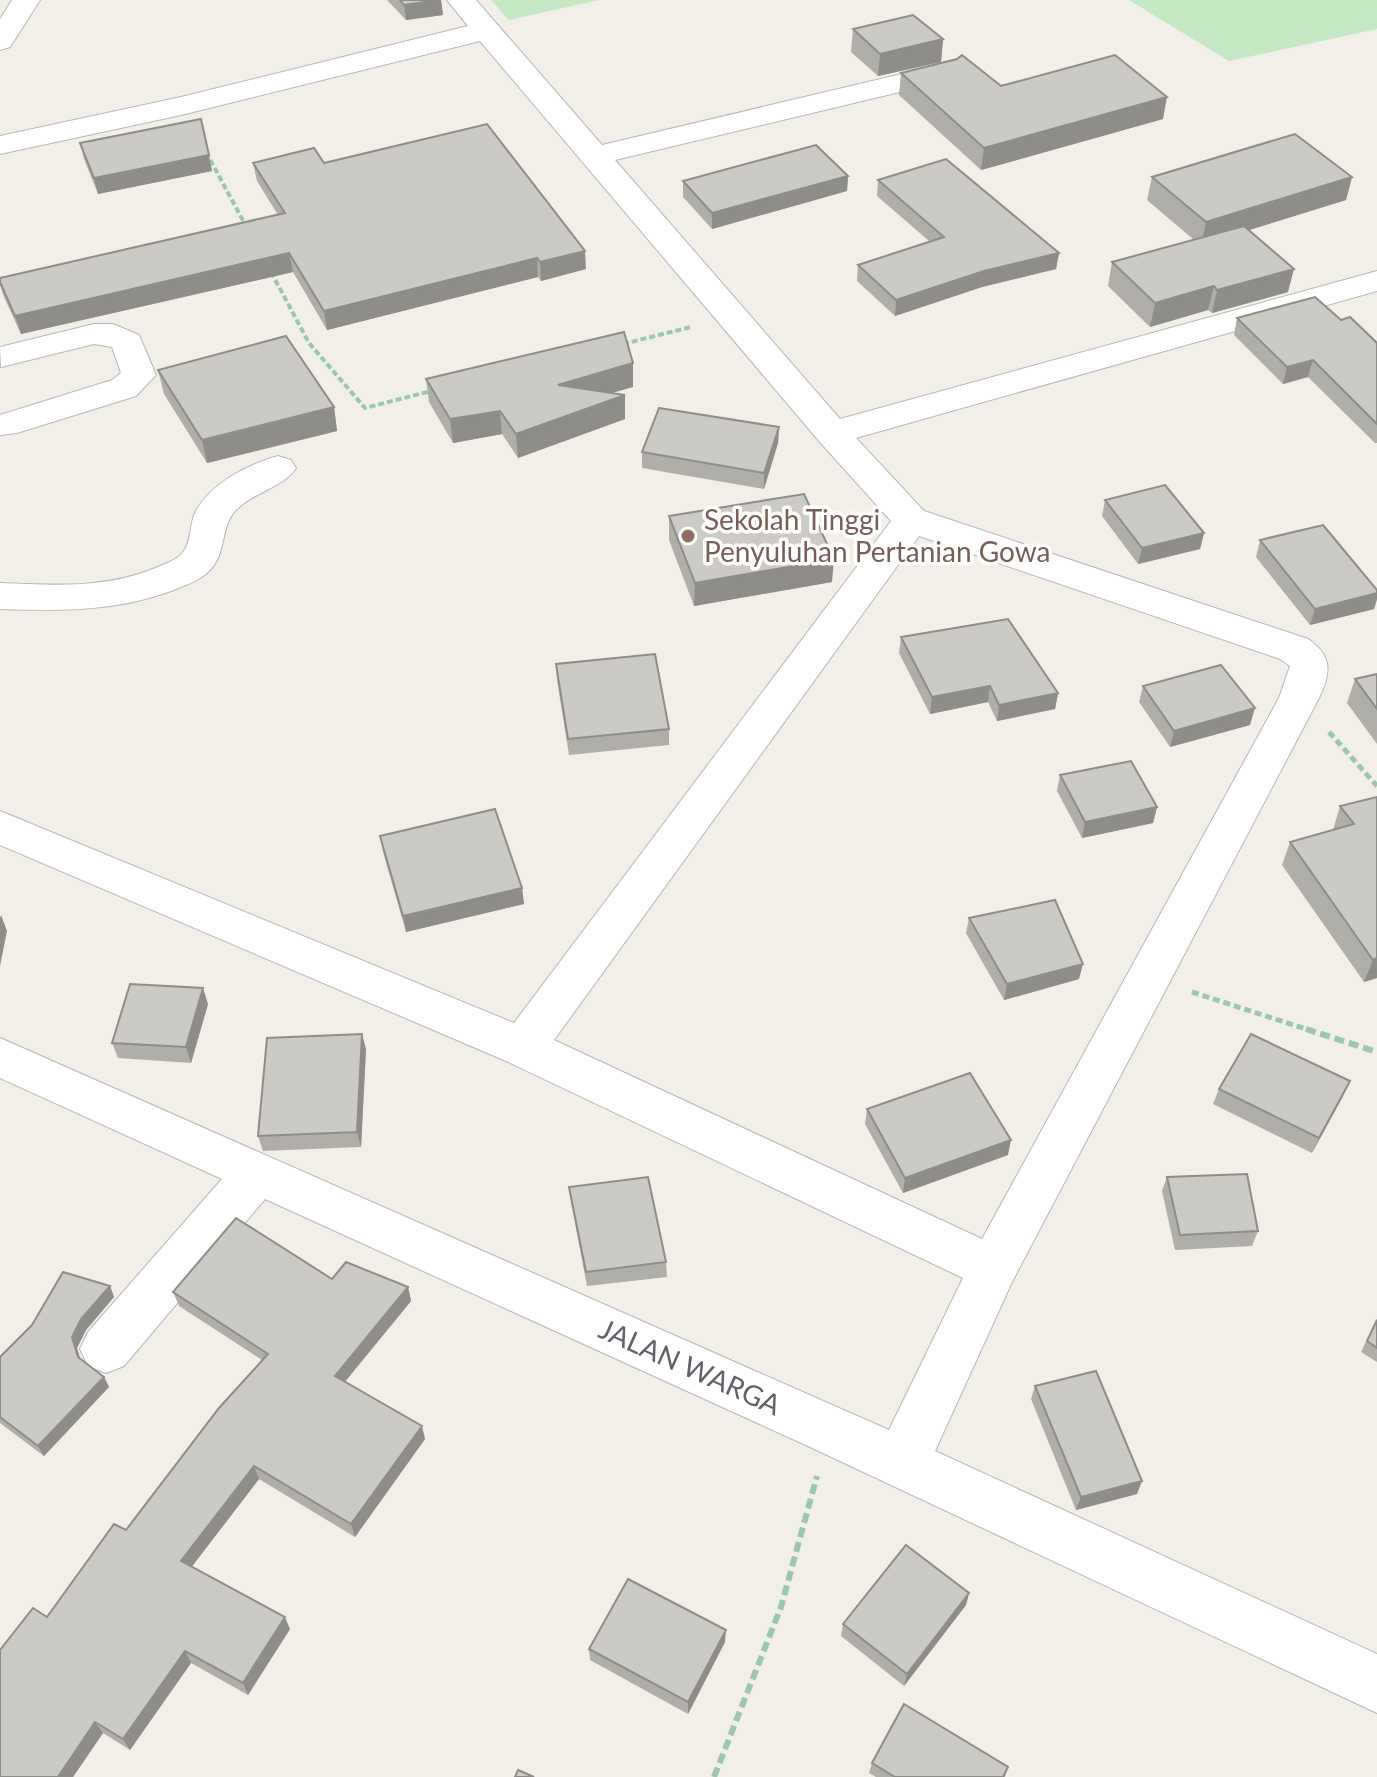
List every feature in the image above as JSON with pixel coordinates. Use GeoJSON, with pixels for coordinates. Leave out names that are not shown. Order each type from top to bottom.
{"type":"FeatureCollection","features":[{"type":"Feature","properties":{"kind":"street"},"geometry":{"type":"LineString","coordinates":[[0,41],[26,0]]}},
{"type":"Feature","properties":{"kind":"street"},"geometry":{"type":"LineString","coordinates":[[461,0],[832,433],[911,520],[1294,649],[1310,662],[1310,673],[1299,698],[993,1268],[901,1464]]}},
{"type":"Feature","properties":{"kind":"street"},"geometry":{"type":"LineString","coordinates":[[0,145],[181,106],[489,30]]}},
{"type":"Feature","properties":{"kind":"street"},"geometry":{"type":"LineString","coordinates":[[594,156],[944,73]]}},
{"type":"Feature","properties":{"kind":"street"},"geometry":{"type":"LineString","coordinates":[[832,433],[1377,281]]}},
{"type":"Feature","properties":{"kind":"street"},"geometry":{"type":"LineString","coordinates":[[105,333],[127,342],[139,368],[139,375],[133,383],[2,427],[10,400],[1,356],[105,333]]}},
{"type":"Feature","properties":{"kind":"street"},"geometry":{"type":"LineString","coordinates":[[0,596],[107,598],[184,571],[198,560],[211,517],[220,504],[278,468]]}},
{"type":"Feature","properties":{"kind":"street"},"geometry":{"type":"LineString","coordinates":[[523,1047],[911,520]]}},
{"type":"Feature","properties":{"kind":"street"},"geometry":{"type":"LineString","coordinates":[[0,827],[523,1047],[993,1268]]}},
{"type":"Feature","properties":{"kind":"street","name":"JALAN WARGA"},"geometry":{"type":"LineString","coordinates":[[0,1057],[829,1429],[1377,1684]]}},
{"type":"Feature","properties":{"kind":"street"},"geometry":{"type":"LineString","coordinates":[[106,1349],[258,1172]]}},
{"type":"Feature","properties":{"kind":"path"},"geometry":{"type":"LineString","coordinates":[[181,106],[249,231]]}},
{"type":"Feature","properties":{"kind":"path"},"geometry":{"type":"LineString","coordinates":[[264,259],[309,343],[365,408],[441,389]]}},
{"type":"Feature","properties":{"kind":"path"},"geometry":{"type":"LineString","coordinates":[[610,347],[733,317]]}},
{"type":"Feature","properties":{"kind":"path"},"geometry":{"type":"LineString","coordinates":[[1299,698],[1377,786]]}},
{"type":"Feature","properties":{"kind":"path"},"geometry":{"type":"LineString","coordinates":[[1149,978],[1377,1052]]}},
{"type":"Feature","properties":{"kind":"path"},"geometry":{"type":"LineString","coordinates":[[714,1777],[781,1607],[829,1429]]}},
{"type":"Feature","properties":{"kind":"green space"},"geometry":{"type":"Polygon","coordinates":[[[491,0],[599,0],[509,20],[491,0]]]}},
{"type":"Feature","properties":{"kind":"green space"},"geometry":{"type":"Polygon","coordinates":[[[1129,0],[1377,0],[1377,29],[1229,61],[1129,0]]]}},
{"type":"Feature","properties":{"kind":"building"},"geometry":{"type":"Polygon","coordinates":[[[400,0],[438,0],[404,5],[400,0]]]}},
{"type":"Feature","properties":{"kind":"building"},"geometry":{"type":"Polygon","coordinates":[[[913,15],[943,39],[880,54],[853,29],[913,15]]]}},
{"type":"Feature","properties":{"kind":"building"},"geometry":{"type":"Polygon","coordinates":[[[962,55],[1001,86],[1115,55],[1167,97],[984,148],[901,73],[957,59],[962,55]]]}},
{"type":"Feature","properties":{"kind":"building"},"geometry":{"type":"Polygon","coordinates":[[[201,119],[209,155],[94,178],[80,143],[201,119]]]}},
{"type":"Feature","properties":{"kind":"building"},"geometry":{"type":"Polygon","coordinates":[[[487,124],[585,251],[540,262],[537,258],[324,311],[289,253],[15,316],[0,282],[0,278],[285,213],[253,163],[314,148],[324,163],[487,124]]]}},
{"type":"Feature","properties":{"kind":"building"},"geometry":{"type":"Polygon","coordinates":[[[1295,134],[1352,177],[1206,222],[1152,177],[1295,134]]]}},
{"type":"Feature","properties":{"kind":"building"},"geometry":{"type":"Polygon","coordinates":[[[816,145],[848,176],[712,213],[683,181],[816,145]]]}},
{"type":"Feature","properties":{"kind":"building"},"geometry":{"type":"Polygon","coordinates":[[[946,159],[1059,253],[984,271],[896,300],[858,265],[944,237],[878,180],[946,159]]]}},
{"type":"Feature","properties":{"kind":"building"},"geometry":{"type":"Polygon","coordinates":[[[1244,226],[1294,269],[1217,290],[1214,286],[1155,303],[1112,262],[1244,226]]]}},
{"type":"Feature","properties":{"kind":"building"},"geometry":{"type":"Polygon","coordinates":[[[1315,297],[1341,320],[1350,317],[1377,343],[1377,424],[1313,360],[1287,367],[1237,318],[1315,297]]]}},
{"type":"Feature","properties":{"kind":"building"},"geometry":{"type":"Polygon","coordinates":[[[624,332],[633,363],[558,385],[625,395],[516,434],[500,411],[450,419],[426,379],[624,332]]]}},
{"type":"Feature","properties":{"kind":"building"},"geometry":{"type":"Polygon","coordinates":[[[286,336],[334,407],[202,440],[158,370],[286,336]]]}},
{"type":"Feature","properties":{"kind":"building"},"geometry":{"type":"Polygon","coordinates":[[[659,408],[779,427],[764,473],[642,452],[659,408]]]}},
{"type":"Feature","properties":{"kind":"building"},"geometry":{"type":"Polygon","coordinates":[[[1165,485],[1204,533],[1142,548],[1105,500],[1165,485]]]}},
{"type":"Feature","properties":{"kind":"building"},"geometry":{"type":"Polygon","coordinates":[[[804,494],[834,559],[695,583],[669,516],[804,494]]]}},
{"type":"Feature","properties":{"kind":"building"},"geometry":{"type":"Polygon","coordinates":[[[1323,525],[1377,593],[1315,609],[1260,540],[1323,525]]]}},
{"type":"Feature","properties":{"kind":"building"},"geometry":{"type":"Polygon","coordinates":[[[1008,619],[1058,693],[999,705],[990,686],[932,697],[901,637],[1008,619]]]}},
{"type":"Feature","properties":{"kind":"building"},"geometry":{"type":"Polygon","coordinates":[[[655,654],[669,729],[568,739],[556,664],[655,654]]]}},
{"type":"Feature","properties":{"kind":"building"},"geometry":{"type":"Polygon","coordinates":[[[1221,665],[1255,708],[1174,731],[1143,686],[1221,665]]]}},
{"type":"Feature","properties":{"kind":"building"},"geometry":{"type":"Polygon","coordinates":[[[1377,674],[1377,709],[1355,679],[1377,674]]]}},
{"type":"Feature","properties":{"kind":"building"},"geometry":{"type":"Polygon","coordinates":[[[1131,761],[1157,807],[1085,822],[1060,775],[1131,761]]]}},
{"type":"Feature","properties":{"kind":"building"},"geometry":{"type":"Polygon","coordinates":[[[1377,797],[1377,958],[1373,960],[1290,842],[1354,824],[1340,806],[1377,797]]]}},
{"type":"Feature","properties":{"kind":"building"},"geometry":{"type":"Polygon","coordinates":[[[495,809],[522,888],[403,916],[380,836],[495,809]]]}},
{"type":"Feature","properties":{"kind":"building"},"geometry":{"type":"Polygon","coordinates":[[[1055,900],[1083,964],[1007,984],[969,918],[1055,900]]]}},
{"type":"Feature","properties":{"kind":"building"},"geometry":{"type":"Polygon","coordinates":[[[130,984],[203,988],[186,1047],[112,1043],[130,984]]]}},
{"type":"Feature","properties":{"kind":"building"},"geometry":{"type":"Polygon","coordinates":[[[362,1034],[357,1132],[258,1136],[267,1038],[362,1034]]]}},
{"type":"Feature","properties":{"kind":"building"},"geometry":{"type":"Polygon","coordinates":[[[1251,1034],[1350,1081],[1319,1138],[1219,1089],[1251,1034]]]}},
{"type":"Feature","properties":{"kind":"building"},"geometry":{"type":"Polygon","coordinates":[[[970,1073],[1011,1140],[905,1178],[867,1109],[970,1073]]]}},
{"type":"Feature","properties":{"kind":"building"},"geometry":{"type":"Polygon","coordinates":[[[1247,1174],[1258,1231],[1180,1235],[1167,1177],[1247,1174]]]}},
{"type":"Feature","properties":{"kind":"building"},"geometry":{"type":"Polygon","coordinates":[[[648,1177],[666,1262],[586,1272],[569,1187],[648,1177]]]}},
{"type":"Feature","properties":{"kind":"building"},"geometry":{"type":"Polygon","coordinates":[[[236,1218],[332,1279],[346,1262],[408,1287],[335,1376],[422,1426],[351,1524],[254,1466],[181,1561],[285,1617],[243,1683],[185,1651],[123,1739],[95,1722],[58,1777],[0,1777],[0,1650],[33,1608],[47,1617],[114,1524],[126,1530],[219,1408],[268,1354],[173,1292],[236,1218]]]}},
{"type":"Feature","properties":{"kind":"building"},"geometry":{"type":"Polygon","coordinates":[[[63,1272],[110,1286],[81,1319],[72,1337],[78,1357],[104,1377],[38,1446],[0,1417],[0,1357],[32,1325],[63,1272]]]}},
{"type":"Feature","properties":{"kind":"building"},"geometry":{"type":"Polygon","coordinates":[[[1377,1320],[1377,1348],[1367,1341],[1377,1320]]]}},
{"type":"Feature","properties":{"kind":"building"},"geometry":{"type":"Polygon","coordinates":[[[1096,1371],[1142,1481],[1081,1497],[1035,1386],[1096,1371]]]}},
{"type":"Feature","properties":{"kind":"building"},"geometry":{"type":"Polygon","coordinates":[[[906,1545],[969,1593],[907,1674],[843,1624],[906,1545]]]}},
{"type":"Feature","properties":{"kind":"building"},"geometry":{"type":"Polygon","coordinates":[[[628,1579],[726,1630],[688,1702],[589,1649],[628,1579]]]}},
{"type":"Feature","properties":{"kind":"building"},"geometry":{"type":"Polygon","coordinates":[[[904,1704],[1008,1767],[1003,1777],[895,1777],[872,1763],[904,1704]]]}},
{"type":"Feature","properties":{"kind":"building"},"geometry":{"type":"Polygon","coordinates":[[[518,1770],[534,1777],[515,1777],[518,1770]]]}},
{"type":"Feature","properties":{"kind":"place","name":"Sekolah Tinggi Penyuluhan Pertanian Gowa"},"geometry":{"type":"Point","coordinates":[688,536]}}]}
